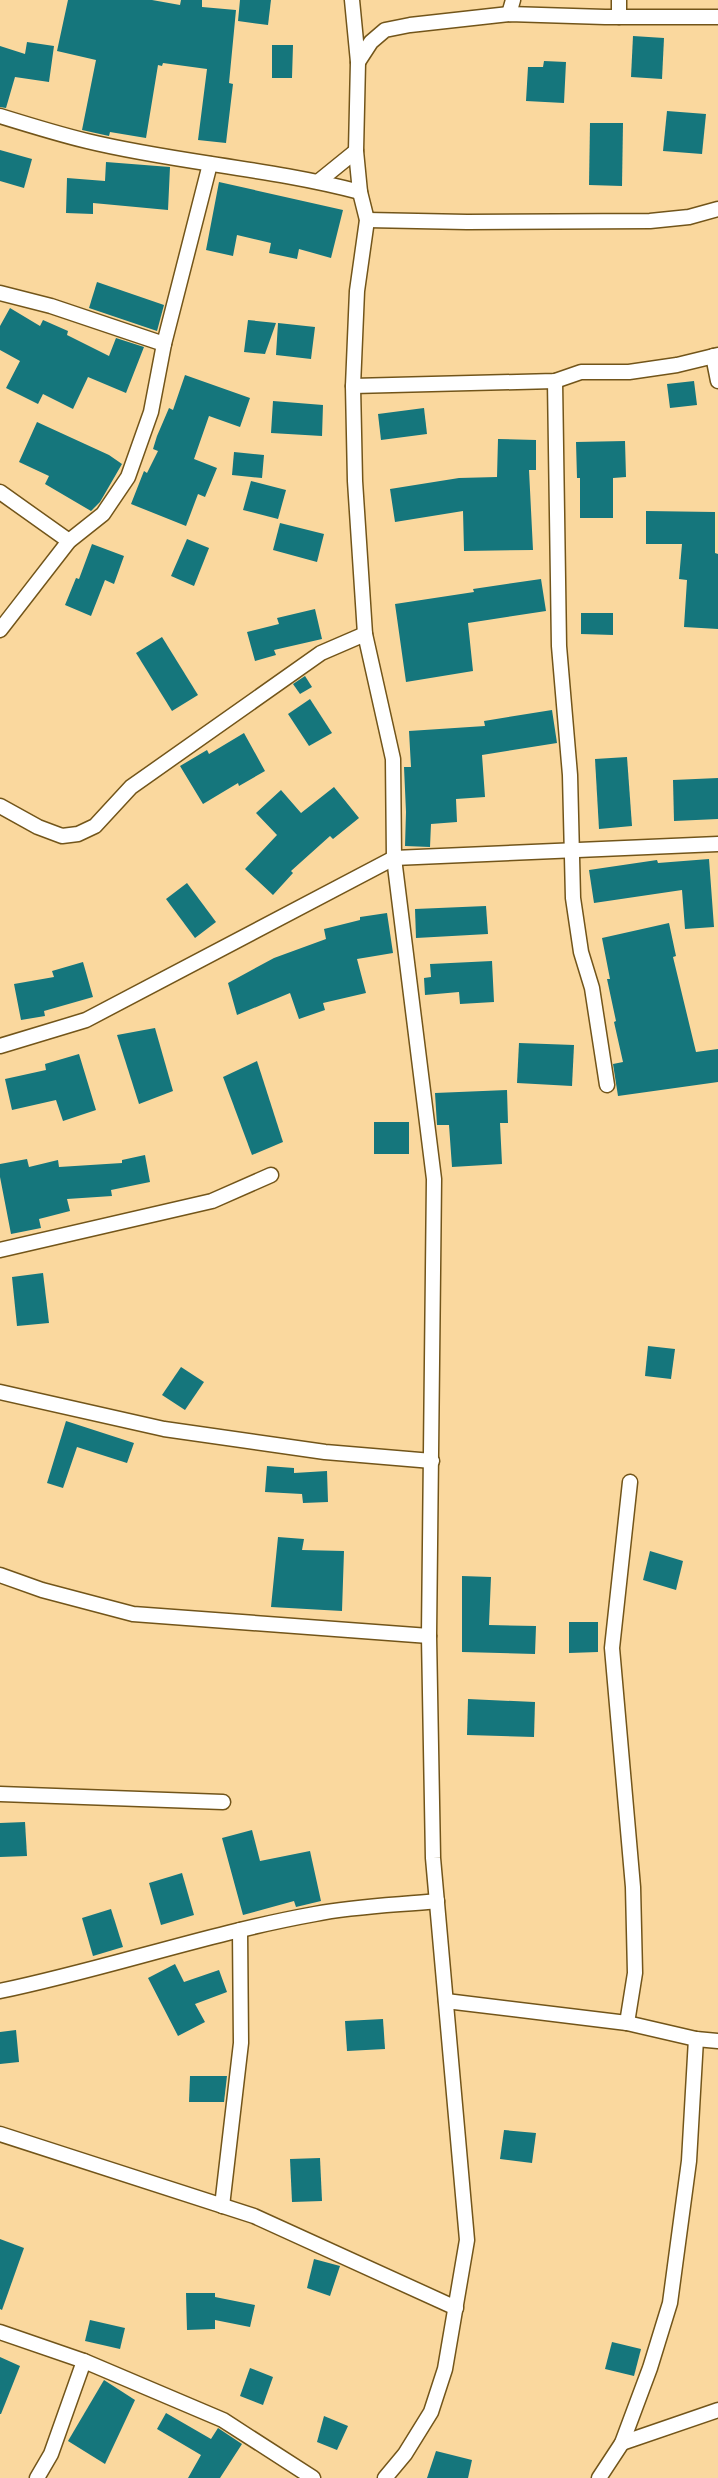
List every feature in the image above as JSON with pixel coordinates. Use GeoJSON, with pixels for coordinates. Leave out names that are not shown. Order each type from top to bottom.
{"type":"FeatureCollection","features":[{"type":"Feature","properties":{"kind":"street"},"geometry":{"type":"LineString","coordinates":[[352,0],[358,62],[356,151],[360,192],[367,220],[357,291],[353,386],[355,481],[365,634],[393,759],[394,859],[434,1179],[429,1636],[433,1858],[467,2240],[445,2369],[431,2412],[385,2478]]}},
{"type":"Feature","properties":{"kind":"street"},"geometry":{"type":"LineString","coordinates":[[619,0],[619,17]]}},
{"type":"Feature","properties":{"kind":"street"},"geometry":{"type":"LineString","coordinates":[[358,62],[371,42],[385,30],[511,7],[619,17],[718,17]]}},
{"type":"Feature","properties":{"kind":"street"},"geometry":{"type":"LineString","coordinates":[[0,117],[88,141],[319,181],[360,192]]}},
{"type":"Feature","properties":{"kind":"street"},"geometry":{"type":"LineString","coordinates":[[319,181],[356,151]]}},
{"type":"Feature","properties":{"kind":"street"},"geometry":{"type":"LineString","coordinates":[[0,630],[69,541],[103,514],[128,477],[151,412],[164,344],[210,164]]}},
{"type":"Feature","properties":{"kind":"street"},"geometry":{"type":"LineString","coordinates":[[367,220],[650,221],[689,217],[718,209]]}},
{"type":"Feature","properties":{"kind":"street"},"geometry":{"type":"LineString","coordinates":[[0,293],[51,306],[164,344]]}},
{"type":"Feature","properties":{"kind":"street"},"geometry":{"type":"LineString","coordinates":[[353,386],[555,381],[581,372],[629,372],[716,356],[718,381]]}},
{"type":"Feature","properties":{"kind":"street"},"geometry":{"type":"LineString","coordinates":[[555,381],[559,646],[570,775],[573,898],[581,952],[592,988],[607,1085]]}},
{"type":"Feature","properties":{"kind":"street"},"geometry":{"type":"LineString","coordinates":[[0,492],[69,541]]}},
{"type":"Feature","properties":{"kind":"street"},"geometry":{"type":"LineString","coordinates":[[0,806],[38,827],[62,836],[78,834],[95,826],[131,787],[321,653],[365,634]]}},
{"type":"Feature","properties":{"kind":"street"},"geometry":{"type":"LineString","coordinates":[[0,1046],[86,1020],[394,859],[718,844]]}},
{"type":"Feature","properties":{"kind":"street"},"geometry":{"type":"LineString","coordinates":[[0,1251],[212,1201],[271,1175]]}},
{"type":"Feature","properties":{"kind":"street"},"geometry":{"type":"LineString","coordinates":[[0,1392],[164,1429],[325,1452],[432,1461]]}},
{"type":"Feature","properties":{"kind":"street"},"geometry":{"type":"LineString","coordinates":[[627,2023],[635,1973],[633,1887],[612,1648],[630,1482]]}},
{"type":"Feature","properties":{"kind":"street"},"geometry":{"type":"LineString","coordinates":[[0,1575],[42,1590],[133,1614],[429,1636]]}},
{"type":"Feature","properties":{"kind":"street"},"geometry":{"type":"LineString","coordinates":[[0,1794],[223,1802]]}},
{"type":"Feature","properties":{"kind":"street"},"geometry":{"type":"LineString","coordinates":[[0,1991],[317,1913],[437,1901]]}},
{"type":"Feature","properties":{"kind":"street"},"geometry":{"type":"LineString","coordinates":[[222,2206],[241,2043],[240,1930]]}},
{"type":"Feature","properties":{"kind":"street"},"geometry":{"type":"LineString","coordinates":[[446,2001],[627,2023],[696,2039],[718,2041]]}},
{"type":"Feature","properties":{"kind":"street"},"geometry":{"type":"LineString","coordinates":[[599,2478],[622,2443],[650,2368],[670,2303],[689,2161],[696,2039]]}},
{"type":"Feature","properties":{"kind":"street"},"geometry":{"type":"LineString","coordinates":[[0,2134],[254,2216],[456,2308]]}},
{"type":"Feature","properties":{"kind":"street"},"geometry":{"type":"LineString","coordinates":[[0,2332],[85,2361],[223,2420],[313,2478]]}},
{"type":"Feature","properties":{"kind":"street"},"geometry":{"type":"LineString","coordinates":[[37,2478],[51,2454],[85,2361]]}},
{"type":"Feature","properties":{"kind":"street"},"geometry":{"type":"LineString","coordinates":[[622,2443],[718,2410]]}},
{"type":"Feature","properties":{"kind":"building"},"geometry":{"type":"Polygon","coordinates":[[[68,0],[152,0],[180,5],[181,0],[202,0],[202,7],[236,10],[229,83],[233,84],[226,143],[198,140],[207,69],[163,63],[162,66],[158,65],[146,138],[110,132],[109,136],[82,130],[96,60],[57,51],[68,0]]]}},
{"type":"Feature","properties":{"kind":"building"},"geometry":{"type":"Polygon","coordinates":[[[240,0],[271,0],[268,25],[238,21],[240,0]]]}},
{"type":"Feature","properties":{"kind":"building"},"geometry":{"type":"Polygon","coordinates":[[[633,36],[664,38],[662,79],[631,77],[633,36]]]}},
{"type":"Feature","properties":{"kind":"building"},"geometry":{"type":"Polygon","coordinates":[[[27,42],[54,46],[49,82],[15,77],[6,108],[0,107],[0,46],[25,54],[27,42]]]}},
{"type":"Feature","properties":{"kind":"building"},"geometry":{"type":"Polygon","coordinates":[[[272,45],[293,45],[292,78],[272,78],[272,45]]]}},
{"type":"Feature","properties":{"kind":"building"},"geometry":{"type":"Polygon","coordinates":[[[544,61],[566,62],[564,103],[526,101],[528,67],[543,67],[544,61]]]}},
{"type":"Feature","properties":{"kind":"building"},"geometry":{"type":"Polygon","coordinates":[[[667,111],[706,114],[702,154],[663,151],[667,111]]]}},
{"type":"Feature","properties":{"kind":"building"},"geometry":{"type":"Polygon","coordinates":[[[590,123],[623,123],[622,186],[589,185],[590,123]]]}},
{"type":"Feature","properties":{"kind":"building"},"geometry":{"type":"Polygon","coordinates":[[[0,150],[32,159],[24,188],[0,181],[0,150]]]}},
{"type":"Feature","properties":{"kind":"building"},"geometry":{"type":"Polygon","coordinates":[[[106,162],[170,167],[168,210],[93,203],[93,214],[66,213],[67,178],[105,181],[106,162]]]}},
{"type":"Feature","properties":{"kind":"building"},"geometry":{"type":"Polygon","coordinates":[[[219,182],[343,210],[331,258],[299,249],[297,259],[269,253],[271,243],[237,235],[233,256],[206,250],[219,182]]]}},
{"type":"Feature","properties":{"kind":"building"},"geometry":{"type":"Polygon","coordinates":[[[97,282],[164,305],[157,331],[89,308],[97,282]]]}},
{"type":"Feature","properties":{"kind":"building"},"geometry":{"type":"Polygon","coordinates":[[[10,308],[40,326],[43,320],[68,331],[67,335],[109,356],[116,338],[144,347],[126,393],[88,377],[73,409],[43,394],[38,404],[6,388],[20,361],[0,350],[0,326],[10,308]]]}},
{"type":"Feature","properties":{"kind":"building"},"geometry":{"type":"Polygon","coordinates":[[[248,320],[276,323],[265,354],[244,352],[248,320]]]}},
{"type":"Feature","properties":{"kind":"building"},"geometry":{"type":"Polygon","coordinates":[[[278,323],[315,327],[311,359],[276,355],[278,323]]]}},
{"type":"Feature","properties":{"kind":"building"},"geometry":{"type":"Polygon","coordinates":[[[185,375],[250,398],[240,427],[209,416],[194,459],[217,468],[205,497],[198,494],[186,526],[131,504],[144,471],[147,473],[158,451],[153,449],[157,436],[169,408],[173,410],[185,375]]]}},
{"type":"Feature","properties":{"kind":"building"},"geometry":{"type":"Polygon","coordinates":[[[694,381],[697,405],[670,408],[667,384],[694,381]]]}},
{"type":"Feature","properties":{"kind":"building"},"geometry":{"type":"Polygon","coordinates":[[[273,401],[323,405],[322,436],[271,433],[273,401]]]}},
{"type":"Feature","properties":{"kind":"building"},"geometry":{"type":"Polygon","coordinates":[[[424,408],[427,434],[381,440],[378,414],[424,408]]]}},
{"type":"Feature","properties":{"kind":"building"},"geometry":{"type":"Polygon","coordinates":[[[37,422],[109,455],[122,464],[100,502],[91,511],[45,484],[49,476],[19,462],[37,422]]]}},
{"type":"Feature","properties":{"kind":"building"},"geometry":{"type":"Polygon","coordinates":[[[498,439],[536,440],[536,470],[529,470],[533,550],[464,551],[463,511],[395,522],[390,489],[459,478],[497,477],[498,439]]]}},
{"type":"Feature","properties":{"kind":"building"},"geometry":{"type":"Polygon","coordinates":[[[625,441],[626,477],[613,478],[613,518],[580,518],[580,478],[577,478],[576,442],[625,441]]]}},
{"type":"Feature","properties":{"kind":"building"},"geometry":{"type":"Polygon","coordinates":[[[234,452],[264,455],[262,478],[232,475],[234,452]]]}},
{"type":"Feature","properties":{"kind":"building"},"geometry":{"type":"Polygon","coordinates":[[[251,481],[286,490],[278,519],[243,510],[251,481]]]}},
{"type":"Feature","properties":{"kind":"building"},"geometry":{"type":"Polygon","coordinates":[[[646,511],[715,512],[718,629],[684,627],[687,580],[679,579],[682,544],[646,544],[646,511]]]}},
{"type":"Feature","properties":{"kind":"building"},"geometry":{"type":"Polygon","coordinates":[[[280,523],[324,534],[317,562],[273,550],[280,523]]]}},
{"type":"Feature","properties":{"kind":"building"},"geometry":{"type":"Polygon","coordinates":[[[187,539],[209,548],[194,586],[171,576],[187,539]]]}},
{"type":"Feature","properties":{"kind":"building"},"geometry":{"type":"Polygon","coordinates":[[[92,544],[124,556],[114,584],[105,580],[91,616],[65,605],[76,578],[79,579],[92,544]]]}},
{"type":"Feature","properties":{"kind":"building"},"geometry":{"type":"Polygon","coordinates":[[[541,579],[546,611],[468,623],[473,671],[406,682],[395,604],[541,579]]]}},
{"type":"Feature","properties":{"kind":"building"},"geometry":{"type":"Polygon","coordinates":[[[315,609],[322,639],[274,650],[276,655],[255,661],[247,632],[279,624],[277,618],[315,609]]]}},
{"type":"Feature","properties":{"kind":"building"},"geometry":{"type":"Polygon","coordinates":[[[581,613],[613,613],[613,635],[581,634],[581,613]]]}},
{"type":"Feature","properties":{"kind":"building"},"geometry":{"type":"Polygon","coordinates":[[[162,637],[198,695],[172,711],[136,653],[162,637]]]}},
{"type":"Feature","properties":{"kind":"building"},"geometry":{"type":"Polygon","coordinates":[[[305,676],[312,687],[300,694],[293,684],[305,676]]]}},
{"type":"Feature","properties":{"kind":"building"},"geometry":{"type":"Polygon","coordinates":[[[310,699],[332,733],[309,746],[288,714],[310,699]]]}},
{"type":"Feature","properties":{"kind":"building"},"geometry":{"type":"Polygon","coordinates":[[[552,710],[557,743],[482,755],[485,797],[456,799],[457,822],[431,824],[430,847],[405,846],[404,767],[411,767],[409,731],[485,726],[484,721],[552,710]]]}},
{"type":"Feature","properties":{"kind":"building"},"geometry":{"type":"Polygon","coordinates":[[[244,733],[265,771],[203,804],[180,766],[207,750],[209,754],[244,733]]]}},
{"type":"Feature","properties":{"kind":"building"},"geometry":{"type":"Polygon","coordinates":[[[627,757],[632,826],[599,829],[595,759],[627,757]]]}},
{"type":"Feature","properties":{"kind":"building"},"geometry":{"type":"Polygon","coordinates":[[[718,778],[718,819],[674,821],[673,780],[718,778]]]}},
{"type":"Feature","properties":{"kind":"building"},"geometry":{"type":"Polygon","coordinates":[[[334,787],[359,818],[333,839],[330,836],[291,871],[293,873],[273,895],[245,869],[277,835],[256,813],[281,790],[301,813],[334,787]]]}},
{"type":"Feature","properties":{"kind":"building"},"geometry":{"type":"Polygon","coordinates":[[[709,859],[714,927],[685,929],[682,890],[594,903],[589,870],[657,860],[658,863],[709,859]]]}},
{"type":"Feature","properties":{"kind":"building"},"geometry":{"type":"Polygon","coordinates":[[[187,883],[216,922],[195,938],[166,899],[187,883]]]}},
{"type":"Feature","properties":{"kind":"building"},"geometry":{"type":"Polygon","coordinates":[[[486,906],[488,934],[416,938],[415,909],[486,906]]]}},
{"type":"Feature","properties":{"kind":"building"},"geometry":{"type":"Polygon","coordinates":[[[387,913],[393,953],[357,959],[366,993],[323,1003],[325,1010],[299,1019],[290,993],[237,1015],[228,983],[274,958],[326,939],[324,929],[360,920],[360,917],[387,913]]]}},
{"type":"Feature","properties":{"kind":"building"},"geometry":{"type":"Polygon","coordinates":[[[669,923],[676,956],[673,957],[696,1052],[718,1049],[718,1082],[618,1096],[613,1064],[623,1062],[614,1022],[616,1021],[607,979],[610,979],[602,938],[669,923]]]}},
{"type":"Feature","properties":{"kind":"building"},"geometry":{"type":"Polygon","coordinates":[[[492,961],[494,1002],[460,1004],[459,992],[425,995],[424,978],[431,977],[430,964],[492,961]]]}},
{"type":"Feature","properties":{"kind":"building"},"geometry":{"type":"Polygon","coordinates":[[[83,962],[93,997],[44,1011],[45,1016],[21,1020],[14,984],[54,977],[52,971],[83,962]]]}},
{"type":"Feature","properties":{"kind":"building"},"geometry":{"type":"Polygon","coordinates":[[[155,1028],[173,1091],[139,1104],[117,1035],[155,1028]]]}},
{"type":"Feature","properties":{"kind":"building"},"geometry":{"type":"Polygon","coordinates":[[[519,1043],[574,1045],[572,1086],[517,1083],[519,1043]]]}},
{"type":"Feature","properties":{"kind":"building"},"geometry":{"type":"Polygon","coordinates":[[[79,1054],[96,1110],[63,1121],[56,1100],[12,1110],[5,1079],[46,1070],[45,1064],[79,1054]]]}},
{"type":"Feature","properties":{"kind":"building"},"geometry":{"type":"Polygon","coordinates":[[[257,1061],[283,1142],[252,1155],[223,1077],[257,1061]]]}},
{"type":"Feature","properties":{"kind":"building"},"geometry":{"type":"Polygon","coordinates":[[[507,1090],[508,1123],[500,1123],[502,1164],[452,1167],[449,1125],[437,1125],[435,1093],[507,1090]]]}},
{"type":"Feature","properties":{"kind":"building"},"geometry":{"type":"Polygon","coordinates":[[[374,1122],[409,1122],[409,1154],[374,1154],[374,1122]]]}},
{"type":"Feature","properties":{"kind":"building"},"geometry":{"type":"Polygon","coordinates":[[[145,1155],[150,1182],[111,1190],[112,1196],[67,1199],[70,1211],[39,1219],[41,1228],[11,1234],[0,1164],[27,1159],[29,1167],[58,1160],[59,1167],[122,1163],[122,1160],[145,1155]]]}},
{"type":"Feature","properties":{"kind":"building"},"geometry":{"type":"Polygon","coordinates":[[[43,1273],[49,1323],[17,1326],[12,1277],[43,1273]]]}},
{"type":"Feature","properties":{"kind":"building"},"geometry":{"type":"Polygon","coordinates":[[[648,1346],[675,1349],[671,1379],[645,1376],[648,1346]]]}},
{"type":"Feature","properties":{"kind":"building"},"geometry":{"type":"Polygon","coordinates":[[[181,1367],[204,1382],[185,1410],[162,1395],[181,1367]]]}},
{"type":"Feature","properties":{"kind":"building"},"geometry":{"type":"Polygon","coordinates":[[[66,1421],[134,1443],[127,1463],[77,1447],[63,1488],[47,1483],[66,1421]]]}},
{"type":"Feature","properties":{"kind":"building"},"geometry":{"type":"Polygon","coordinates":[[[267,1466],[294,1468],[294,1473],[327,1471],[328,1502],[303,1503],[302,1494],[265,1492],[267,1466]]]}},
{"type":"Feature","properties":{"kind":"building"},"geometry":{"type":"Polygon","coordinates":[[[278,1537],[304,1539],[302,1550],[344,1551],[342,1611],[271,1607],[278,1537]]]}},
{"type":"Feature","properties":{"kind":"building"},"geometry":{"type":"Polygon","coordinates":[[[650,1551],[683,1561],[676,1590],[643,1580],[650,1551]]]}},
{"type":"Feature","properties":{"kind":"building"},"geometry":{"type":"Polygon","coordinates":[[[462,1576],[491,1577],[489,1625],[536,1626],[535,1654],[462,1652],[462,1576]]]}},
{"type":"Feature","properties":{"kind":"building"},"geometry":{"type":"Polygon","coordinates":[[[569,1622],[598,1622],[598,1652],[569,1653],[569,1622]]]}},
{"type":"Feature","properties":{"kind":"building"},"geometry":{"type":"Polygon","coordinates":[[[468,1699],[535,1702],[534,1737],[467,1735],[468,1699]]]}},
{"type":"Feature","properties":{"kind":"building"},"geometry":{"type":"Polygon","coordinates":[[[25,1822],[27,1856],[0,1857],[0,1823],[25,1822]]]}},
{"type":"Feature","properties":{"kind":"building"},"geometry":{"type":"Polygon","coordinates":[[[252,1830],[260,1861],[310,1851],[321,1901],[296,1907],[294,1901],[243,1915],[222,1838],[252,1830]]]}},
{"type":"Feature","properties":{"kind":"building"},"geometry":{"type":"Polygon","coordinates":[[[182,1873],[194,1915],[161,1925],[149,1883],[182,1873]]]}},
{"type":"Feature","properties":{"kind":"building"},"geometry":{"type":"Polygon","coordinates":[[[111,1909],[123,1947],[93,1956],[82,1918],[111,1909]]]}},
{"type":"Feature","properties":{"kind":"building"},"geometry":{"type":"Polygon","coordinates":[[[175,1964],[184,1982],[219,1970],[227,1992],[195,2004],[205,2022],[178,2036],[148,1978],[175,1964]]]}},
{"type":"Feature","properties":{"kind":"building"},"geometry":{"type":"Polygon","coordinates":[[[383,2019],[385,2049],[347,2051],[345,2021],[383,2019]]]}},
{"type":"Feature","properties":{"kind":"building"},"geometry":{"type":"Polygon","coordinates":[[[16,2030],[19,2062],[0,2064],[0,2032],[16,2030]]]}},
{"type":"Feature","properties":{"kind":"building"},"geometry":{"type":"Polygon","coordinates":[[[190,2076],[227,2076],[224,2102],[189,2102],[190,2076]]]}},
{"type":"Feature","properties":{"kind":"building"},"geometry":{"type":"Polygon","coordinates":[[[504,2130],[536,2133],[532,2163],[500,2159],[504,2130]]]}},
{"type":"Feature","properties":{"kind":"building"},"geometry":{"type":"Polygon","coordinates":[[[320,2158],[322,2201],[292,2202],[290,2159],[320,2158]]]}},
{"type":"Feature","properties":{"kind":"building"},"geometry":{"type":"Polygon","coordinates":[[[0,2239],[24,2248],[2,2310],[0,2309],[0,2239]]]}},
{"type":"Feature","properties":{"kind":"building"},"geometry":{"type":"Polygon","coordinates":[[[314,2259],[340,2266],[330,2296],[307,2288],[314,2259]]]}},
{"type":"Feature","properties":{"kind":"building"},"geometry":{"type":"Polygon","coordinates":[[[186,2293],[215,2293],[215,2297],[255,2305],[250,2327],[215,2320],[215,2329],[187,2330],[186,2293]]]}},
{"type":"Feature","properties":{"kind":"building"},"geometry":{"type":"Polygon","coordinates":[[[90,2320],[125,2328],[120,2349],[85,2341],[90,2320]]]}},
{"type":"Feature","properties":{"kind":"building"},"geometry":{"type":"Polygon","coordinates":[[[612,2342],[641,2349],[634,2376],[605,2369],[612,2342]]]}},
{"type":"Feature","properties":{"kind":"building"},"geometry":{"type":"Polygon","coordinates":[[[0,2357],[20,2366],[1,2414],[0,2414],[0,2357]]]}},
{"type":"Feature","properties":{"kind":"building"},"geometry":{"type":"Polygon","coordinates":[[[250,2368],[273,2377],[263,2405],[240,2396],[250,2368]]]}},
{"type":"Feature","properties":{"kind":"building"},"geometry":{"type":"Polygon","coordinates":[[[104,2380],[135,2400],[105,2464],[68,2441],[104,2380]]]}},
{"type":"Feature","properties":{"kind":"building"},"geometry":{"type":"Polygon","coordinates":[[[166,2413],[211,2439],[218,2428],[242,2444],[220,2478],[188,2478],[201,2455],[157,2429],[166,2413]]]}},
{"type":"Feature","properties":{"kind":"building"},"geometry":{"type":"Polygon","coordinates":[[[324,2416],[348,2426],[337,2450],[317,2442],[324,2416]]]}},
{"type":"Feature","properties":{"kind":"building"},"geometry":{"type":"Polygon","coordinates":[[[436,2451],[472,2460],[468,2478],[427,2478],[436,2451]]]}}]}
